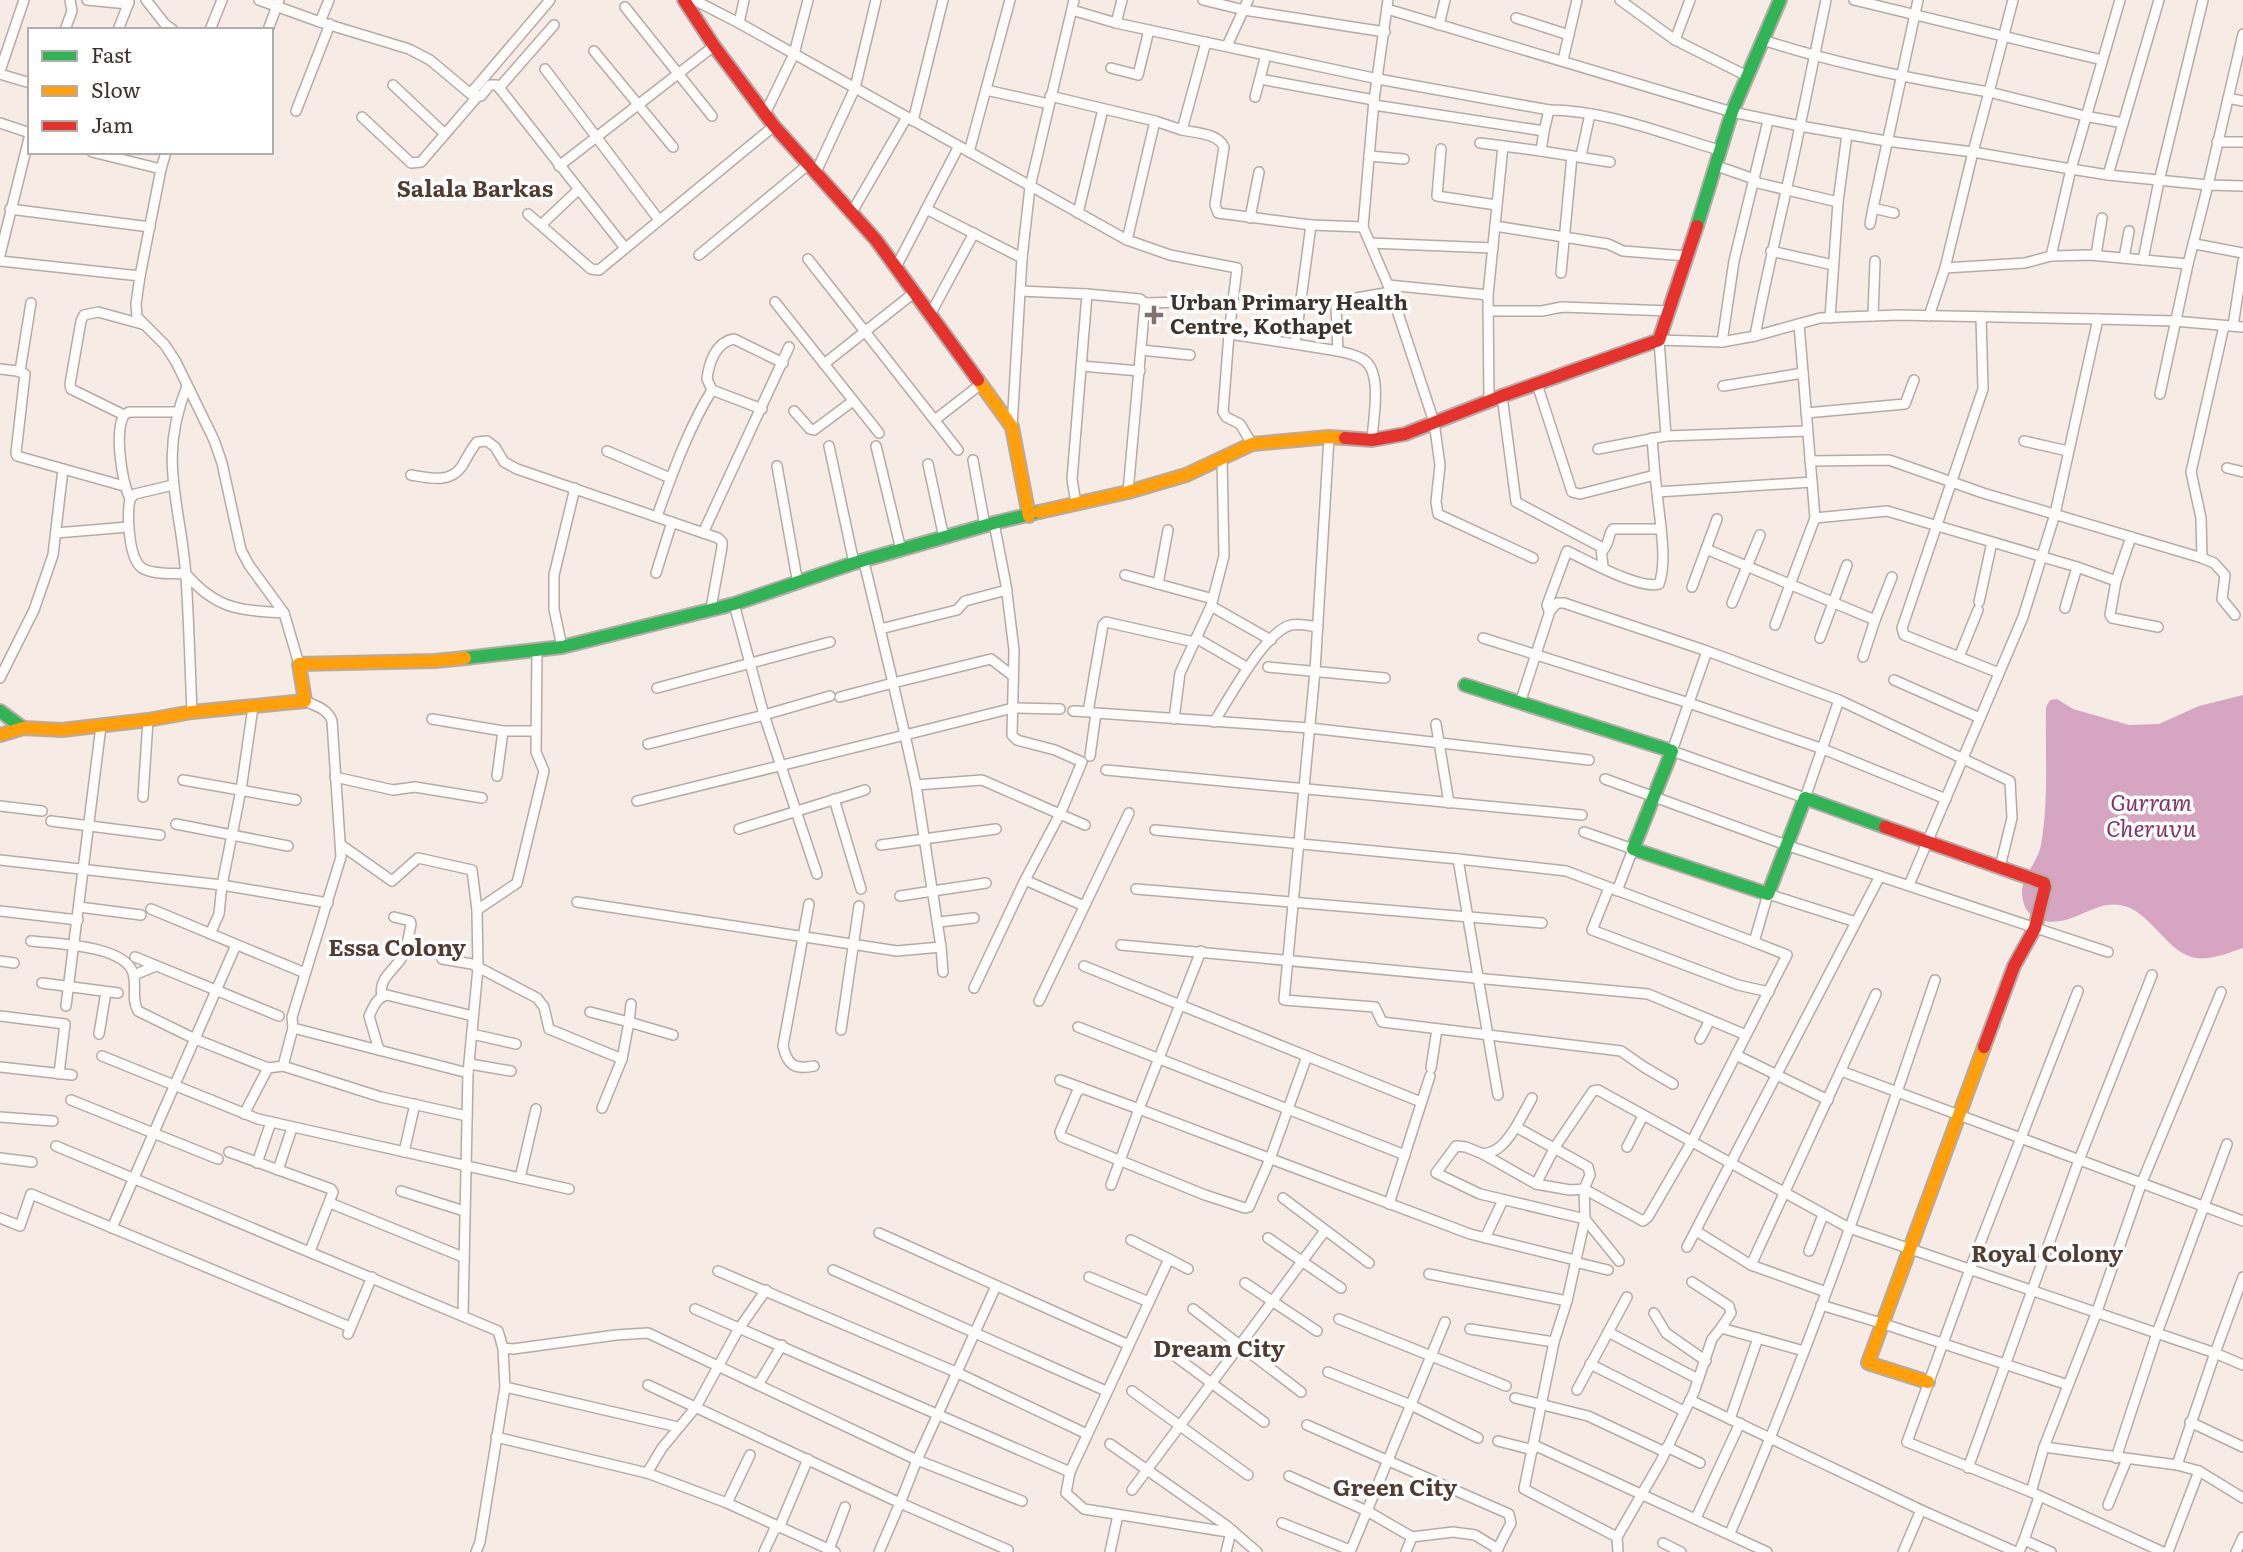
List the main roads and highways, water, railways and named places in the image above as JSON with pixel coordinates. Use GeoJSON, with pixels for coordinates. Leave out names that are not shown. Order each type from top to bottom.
{"type":"FeatureCollection","features":[{"type":"Feature","properties":{"kind":"water","name":"Gurram Cheruvu"},"geometry":{"type":"Polygon","coordinates":[[[2243,695],[2243,948],[2216,957],[2195,958],[2175,948],[2140,914],[2118,905],[2097,908],[2056,922],[2039,920],[2031,915],[2024,903],[2022,888],[2041,845],[2046,793],[2046,707],[2050,700],[2057,699],[2073,709],[2129,725],[2159,724],[2199,706],[2243,695]]]}},
{"type":"Feature","properties":{"kind":"place","name":"Urban Primary Health Centre, Kothapet"},"geometry":{"type":"Point","coordinates":[1154,315]}},
{"type":"Feature","properties":{"kind":"district","name":"Salala Barkas"},"geometry":{"type":"Point","coordinates":[475,189]}},
{"type":"Feature","properties":{"kind":"district","name":"Essa Colony"},"geometry":{"type":"Point","coordinates":[397,948]}},
{"type":"Feature","properties":{"kind":"district","name":"Royal Colony"},"geometry":{"type":"Point","coordinates":[2047,1254]}},
{"type":"Feature","properties":{"kind":"district","name":"Dream City"},"geometry":{"type":"Point","coordinates":[1219,1349]}},
{"type":"Feature","properties":{"kind":"district","name":"Green City"},"geometry":{"type":"Point","coordinates":[1395,1488]}}]}
